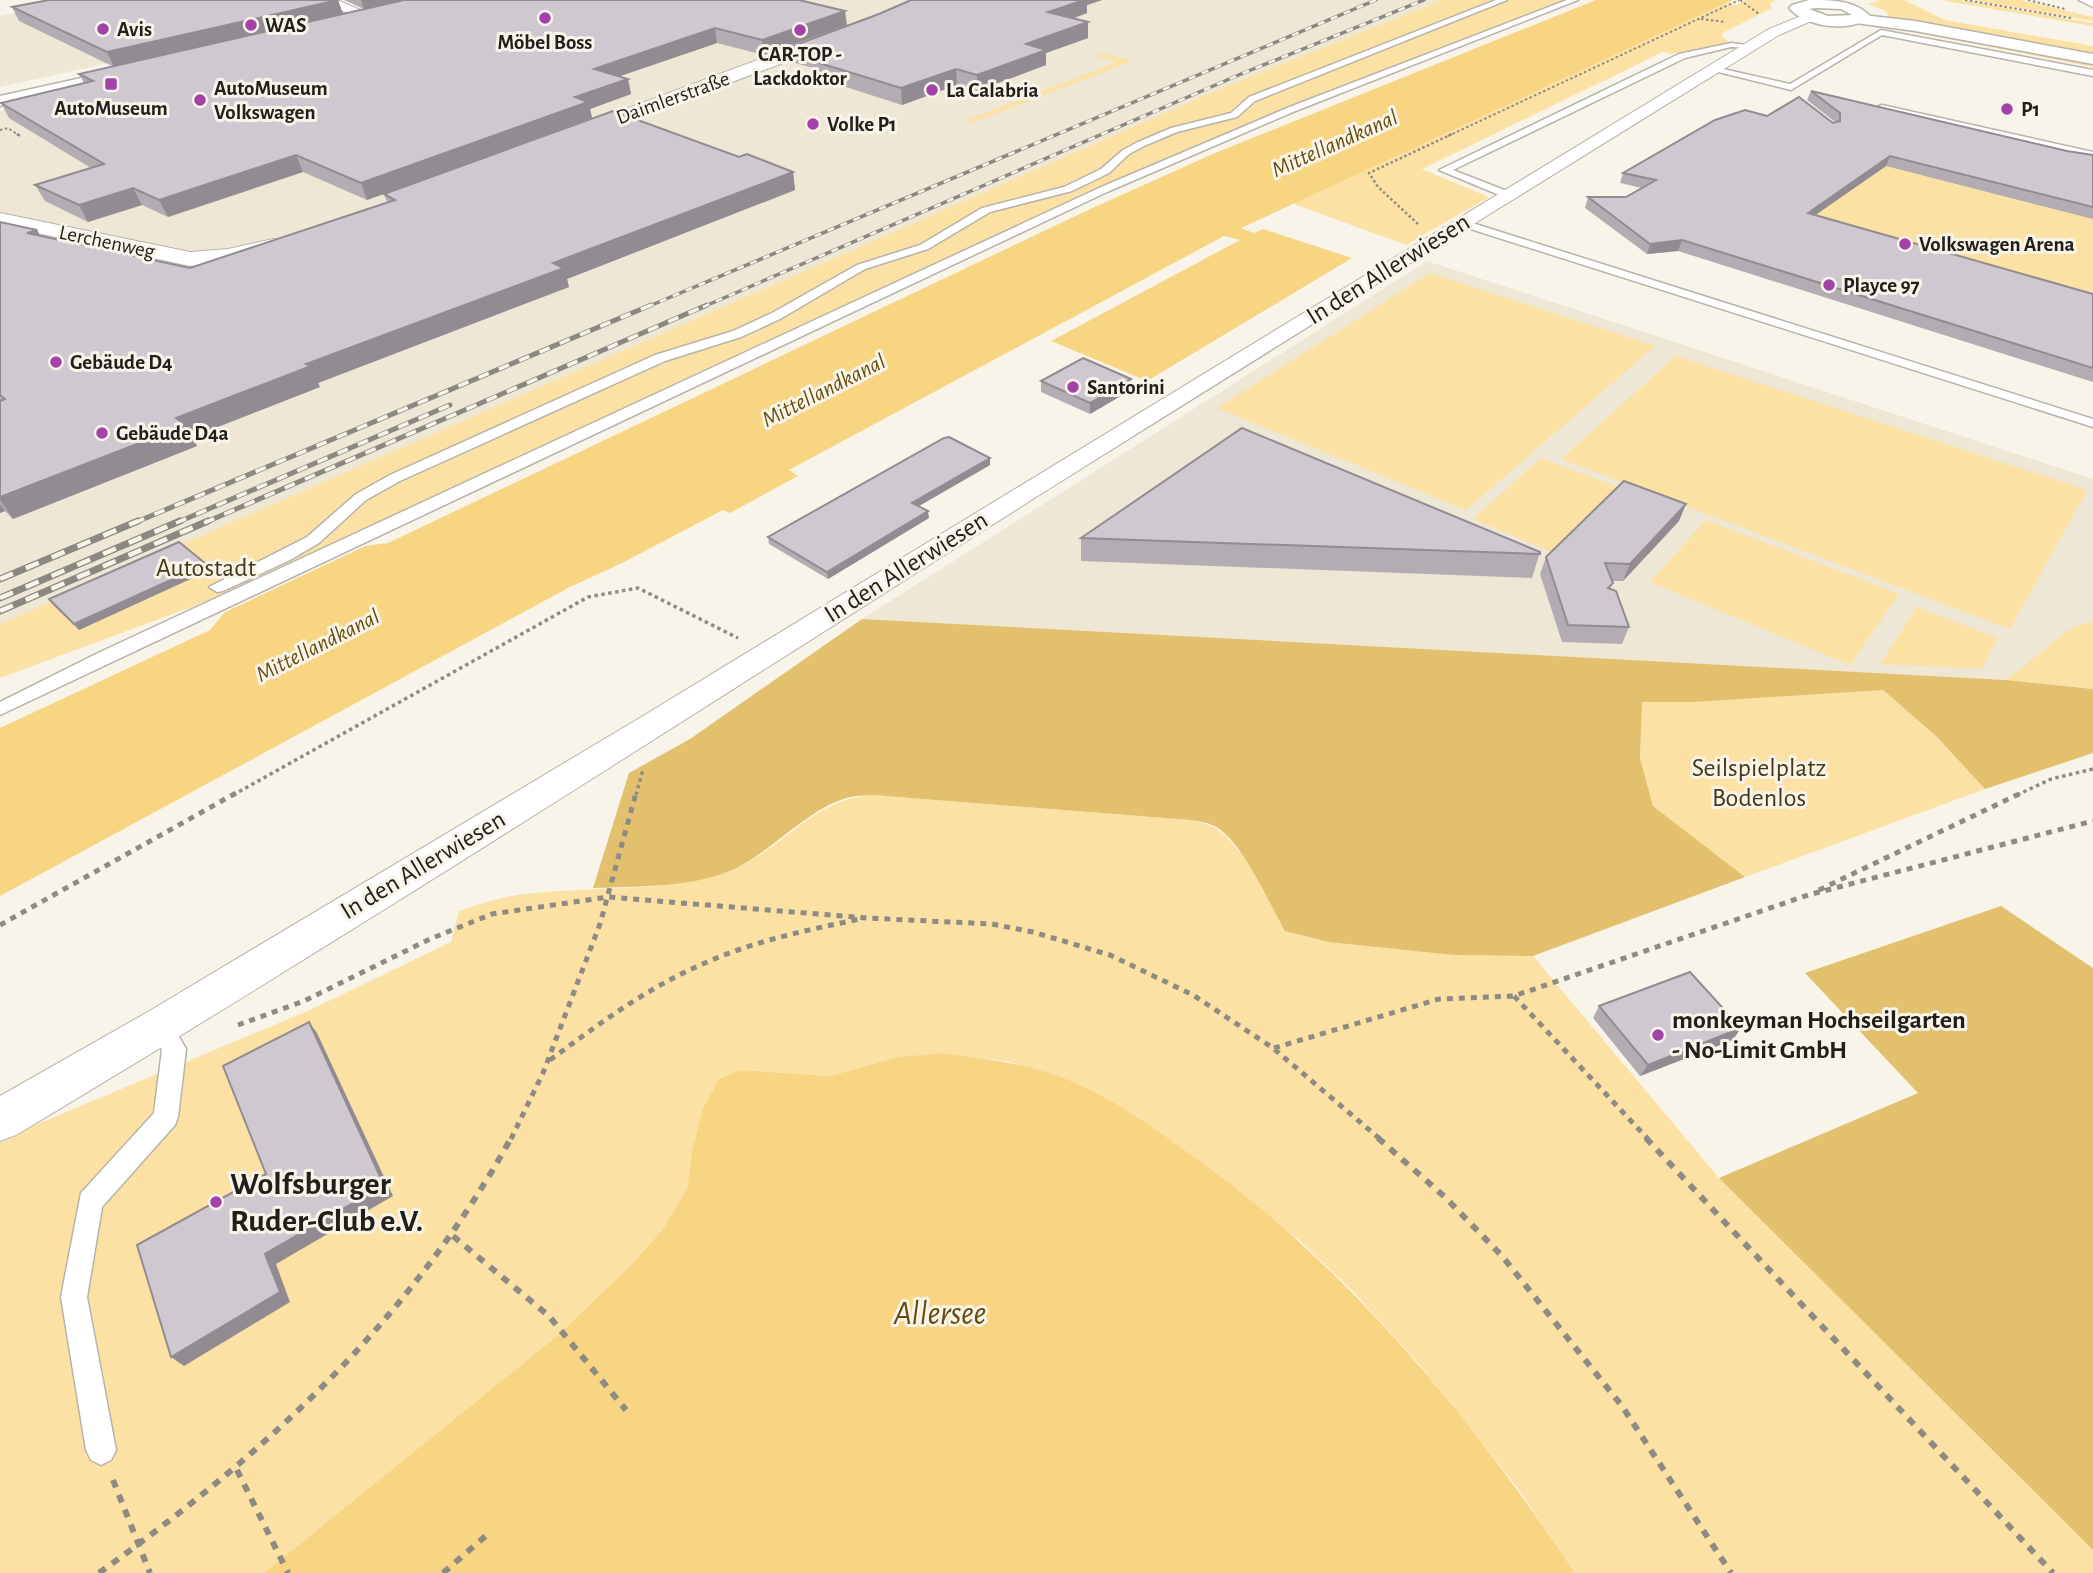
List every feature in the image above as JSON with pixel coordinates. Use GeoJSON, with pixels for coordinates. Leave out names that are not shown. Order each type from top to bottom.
{"type":"FeatureCollection","features":[{"type":"Feature","properties":{"kind":"main road"},"geometry":{"type":"LineString","coordinates":[[2087,0],[2093,1]]}},
{"type":"Feature","properties":{"kind":"main road"},"geometry":{"type":"LineString","coordinates":[[1813,6],[2093,59]]}},
{"type":"Feature","properties":{"kind":"main road"},"geometry":{"type":"LineString","coordinates":[[337,20],[366,12]]}},
{"type":"Feature","properties":{"kind":"main road"},"geometry":{"type":"LineString","coordinates":[[1858,16],[1888,28],[1915,26]]}},
{"type":"Feature","properties":{"kind":"main road"},"geometry":{"type":"LineString","coordinates":[[0,93],[149,64],[0,101]]}},
{"type":"Feature","properties":{"kind":"street"},"geometry":{"type":"LineString","coordinates":[[323,0],[366,12]]}},
{"type":"Feature","properties":{"kind":"street","name":"Daimlerstraße"},"geometry":{"type":"LineString","coordinates":[[561,139],[874,24],[931,0]]}},
{"type":"Feature","properties":{"kind":"street","name":"In den Allerwiesen"},"geometry":{"type":"LineString","coordinates":[[0,1119],[167,1037],[655,724],[1462,223],[1714,70],[1813,6]]}},
{"type":"Feature","properties":{"kind":"street"},"geometry":{"type":"LineString","coordinates":[[846,17],[874,24]]}},
{"type":"Feature","properties":{"kind":"street","name":"Lerchenweg"},"geometry":{"type":"LineString","coordinates":[[0,219],[180,257],[215,258],[253,251],[287,240]]}},
{"type":"Feature","properties":{"kind":"lane"},"geometry":{"type":"LineString","coordinates":[[217,586],[284,557],[313,540],[361,497],[396,478],[660,358],[737,334],[776,316],[861,267],[924,247],[986,210],[1068,189],[1105,171],[1126,152],[1181,128],[1234,115],[1252,99],[1503,0]]}},
{"type":"Feature","properties":{"kind":"lane"},"geometry":{"type":"LineString","coordinates":[[0,709],[104,657],[1103,190],[1290,110],[1574,0]]}},
{"type":"Feature","properties":{"kind":"lane"},"geometry":{"type":"LineString","coordinates":[[1795,98],[1785,91],[1888,28],[2093,73]]}},
{"type":"Feature","properties":{"kind":"lane"},"geometry":{"type":"LineString","coordinates":[[1508,195],[1444,170],[1682,56],[1731,46],[1751,46]]}},
{"type":"Feature","properties":{"kind":"lane"},"geometry":{"type":"LineString","coordinates":[[1714,70],[1805,90]]}},
{"type":"Feature","properties":{"kind":"lane"},"geometry":{"type":"LineString","coordinates":[[1871,105],[2093,155]]}},
{"type":"Feature","properties":{"kind":"lane"},"geometry":{"type":"LineString","coordinates":[[1462,223],[2093,423]]}},
{"type":"Feature","properties":{"kind":"lane"},"geometry":{"type":"LineString","coordinates":[[101,1450],[74,1297],[90,1202],[166,1117],[167,1037]]}},
{"type":"Feature","properties":{"kind":"path"},"geometry":{"type":"LineString","coordinates":[[1740,0],[1762,17]]}},
{"type":"Feature","properties":{"kind":"path"},"geometry":{"type":"LineString","coordinates":[[1965,0],[2071,18]]}},
{"type":"Feature","properties":{"kind":"path"},"geometry":{"type":"LineString","coordinates":[[0,130],[8,128],[21,136]]}},
{"type":"Feature","properties":{"kind":"path"},"geometry":{"type":"LineString","coordinates":[[0,925],[588,597],[638,588],[769,653]]}},
{"type":"Feature","properties":{"kind":"path"},"geometry":{"type":"LineString","coordinates":[[99,1573],[139,1546],[237,1470],[322,1391],[375,1334],[453,1236],[490,1178],[525,1112],[547,1061],[608,897],[655,724]]}},
{"type":"Feature","properties":{"kind":"path"},"geometry":{"type":"LineString","coordinates":[[1808,895],[2051,779],[2093,769]]}},
{"type":"Feature","properties":{"kind":"path"},"geometry":{"type":"LineString","coordinates":[[1273,1048],[1439,999],[1514,996],[1808,895],[2093,821]]}},
{"type":"Feature","properties":{"kind":"path"},"geometry":{"type":"LineString","coordinates":[[167,1037],[304,1001],[430,939],[492,914],[608,897],[867,918],[992,924],[1070,942],[1110,955],[1193,995],[1273,1048],[1332,1096],[1446,1198],[1502,1256],[1622,1406],[1731,1573]]}},
{"type":"Feature","properties":{"kind":"path"},"geometry":{"type":"LineString","coordinates":[[547,1061],[630,1003],[705,962],[792,933],[867,918]]}},
{"type":"Feature","properties":{"kind":"path"},"geometry":{"type":"LineString","coordinates":[[1514,996],[2053,1573]]}},
{"type":"Feature","properties":{"kind":"path"},"geometry":{"type":"LineString","coordinates":[[453,1236],[549,1317],[626,1410]]}},
{"type":"Feature","properties":{"kind":"path"},"geometry":{"type":"LineString","coordinates":[[101,1450],[150,1573]]}},
{"type":"Feature","properties":{"kind":"path"},"geometry":{"type":"LineString","coordinates":[[237,1470],[288,1573]]}},
{"type":"Feature","properties":{"kind":"path"},"geometry":{"type":"LineString","coordinates":[[443,1573],[488,1534]]}},
{"type":"Feature","properties":{"kind":"shaded area"},"geometry":{"type":"Polygon","coordinates":[[[76,0],[323,0],[177,48],[0,87],[0,16],[76,0]]]}},
{"type":"Feature","properties":{"kind":"shaded area"},"geometry":{"type":"Polygon","coordinates":[[[470,0],[1442,0],[1217,90],[0,624],[0,111],[470,0]]]}},
{"type":"Feature","properties":{"kind":"shaded area"},"geometry":{"type":"Polygon","coordinates":[[[1427,261],[2093,479],[2093,620],[2070,629],[2006,680],[862,619],[1427,261]]]}},
{"type":"Feature","properties":{"kind":"shaded area"},"geometry":{"type":"Polygon","coordinates":[[[862,619],[2006,680],[2093,689],[2093,753],[1985,789],[1936,736],[1883,690],[1695,702],[1642,702],[1640,758],[1653,806],[1745,877],[1533,956],[1454,955],[1329,942],[1285,931],[1253,872],[1233,842],[1223,831],[1204,822],[873,795],[851,797],[820,810],[743,865],[727,872],[678,884],[593,888],[629,773],[690,739],[862,619]]]}},
{"type":"Feature","properties":{"kind":"shaded area"},"geometry":{"type":"Polygon","coordinates":[[[2001,906],[2093,968],[2093,1550],[1719,1178],[1918,1093],[1805,973],[2001,906]]]}},
{"type":"Feature","properties":{"kind":"green space","name":"Autostadt"},"geometry":{"type":"Polygon","coordinates":[[[1442,0],[1566,0],[1286,109],[1099,188],[205,602],[0,678],[0,624],[1217,90],[1442,0]]]}},
{"type":"Feature","properties":{"kind":"green space"},"geometry":{"type":"Polygon","coordinates":[[[1746,0],[1776,0],[1770,4],[1772,8],[1721,34],[1729,43],[1671,54],[1663,52],[1422,169],[1489,197],[1406,245],[1291,203],[1725,4],[1735,5],[1746,0]]]}},
{"type":"Feature","properties":{"kind":"green space"},"geometry":{"type":"Polygon","coordinates":[[[1880,0],[1904,0],[1945,20],[2093,46],[2093,56],[1890,19],[1886,11],[1868,4],[1880,0]]]}},
{"type":"Feature","properties":{"kind":"green space"},"geometry":{"type":"Polygon","coordinates":[[[1940,0],[1960,0],[2093,23],[2093,26],[1940,0]]]}},
{"type":"Feature","properties":{"kind":"green space"},"geometry":{"type":"Polygon","coordinates":[[[1971,0],[2021,0],[2093,17],[2093,21],[1971,0]]]}},
{"type":"Feature","properties":{"kind":"green space"},"geometry":{"type":"Polygon","coordinates":[[[1899,27],[2093,62],[2093,67],[1896,29],[1899,27]]]}},
{"type":"Feature","properties":{"kind":"green space"},"geometry":{"type":"Polygon","coordinates":[[[1101,53],[1132,61],[971,123],[964,121],[1117,62],[1096,56],[1101,53]]]}},
{"type":"Feature","properties":{"kind":"green space","name":"Volkswagen Arena"},"geometry":{"type":"Polygon","coordinates":[[[1749,148],[2093,167],[2093,364],[1678,199],[1749,148]]]}},
{"type":"Feature","properties":{"kind":"green space"},"geometry":{"type":"Polygon","coordinates":[[[1430,273],[1655,346],[1466,510],[1217,408],[1430,273]]]}},
{"type":"Feature","properties":{"kind":"green space"},"geometry":{"type":"Polygon","coordinates":[[[1676,356],[2087,490],[2010,629],[1561,459],[1676,356]]]}},
{"type":"Feature","properties":{"kind":"green space"},"geometry":{"type":"Polygon","coordinates":[[[1541,458],[1623,489],[1556,554],[1473,519],[1541,458]]]}},
{"type":"Feature","properties":{"kind":"green space"},"geometry":{"type":"Polygon","coordinates":[[[1706,520],[1899,594],[1850,665],[1650,582],[1706,520]]]}},
{"type":"Feature","properties":{"kind":"green space"},"geometry":{"type":"Polygon","coordinates":[[[1917,607],[1998,638],[1981,669],[1880,664],[1917,607]]]}},
{"type":"Feature","properties":{"kind":"green space"},"geometry":{"type":"Polygon","coordinates":[[[2093,620],[2093,689],[2006,680],[2070,629],[2093,620]]]}},
{"type":"Feature","properties":{"kind":"green space","name":"Seilspielplatz Bodenlos"},"geometry":{"type":"Polygon","coordinates":[[[1883,690],[1936,736],[1985,789],[1745,877],[1653,806],[1640,758],[1642,702],[1695,702],[1883,690]]]}},
{"type":"Feature","properties":{"kind":"green space"},"geometry":{"type":"Polygon","coordinates":[[[873,795],[1199,822],[1219,830],[1240,853],[1454,955],[1533,956],[1719,1178],[2093,1550],[2093,1573],[1575,1573],[1517,1487],[1419,1364],[1351,1289],[1299,1240],[1082,1086],[1007,1061],[941,1053],[898,1057],[830,1076],[740,1070],[719,1079],[703,1108],[692,1151],[687,1189],[663,1229],[630,1266],[557,1336],[264,1573],[0,1573],[0,1143],[21,1131],[310,1010],[451,942],[459,911],[517,895],[675,884],[723,873],[762,854],[830,806],[873,795]]]}},
{"type":"Feature","properties":{"kind":"water","name":"Mittellandkanal"},"geometry":{"type":"Polygon","coordinates":[[[1596,0],[1733,0],[1241,228],[1254,233],[1263,229],[1352,258],[1147,381],[1051,341],[1240,240],[1224,236],[789,470],[798,476],[730,513],[723,510],[570,587],[0,896],[0,728],[210,630],[225,612],[365,546],[388,543],[1086,211],[1215,153],[1596,0]]]}},
{"type":"Feature","properties":{"kind":"water","name":"Allersee"},"geometry":{"type":"Polygon","coordinates":[[[941,1053],[1032,1068],[1084,1087],[1152,1127],[1248,1198],[1354,1294],[1402,1346],[1492,1457],[1575,1573],[264,1573],[557,1336],[630,1266],[663,1229],[687,1189],[692,1151],[703,1108],[719,1079],[740,1070],[830,1076],[898,1057],[941,1053]]]}},
{"type":"Feature","properties":{"kind":"pier"},"geometry":{"type":"Polygon","coordinates":[[[361,544],[365,546],[225,612],[222,610],[361,544]]]}},
{"type":"Feature","properties":{"kind":"building"},"geometry":{"type":"Polygon","coordinates":[[[49,0],[338,0],[107,52],[12,7],[49,0]]]}},
{"type":"Feature","properties":{"kind":"building"},"geometry":{"type":"Polygon","coordinates":[[[404,0],[799,0],[845,11],[762,40],[715,28],[594,69],[628,79],[575,97],[588,102],[361,183],[296,155],[159,200],[133,188],[79,205],[35,185],[104,164],[1,103],[93,81],[79,74],[404,0]]]}},
{"type":"Feature","properties":{"kind":"building"},"geometry":{"type":"Polygon","coordinates":[[[911,0],[1084,0],[1048,12],[1088,22],[1026,44],[1046,50],[977,75],[956,69],[901,88],[816,62],[832,57],[790,47],[911,0]]]}},
{"type":"Feature","properties":{"kind":"building","name":"Volkswagen Arena"},"geometry":{"type":"Polygon","coordinates":[[[1811,91],[2093,155],[2093,207],[1890,156],[1808,213],[2093,294],[2093,368],[1682,240],[1650,244],[1588,197],[1626,197],[1656,180],[1623,173],[1715,120],[1745,110],[1767,116],[1799,97],[1833,123],[1840,121],[1840,113],[1811,91]]]}},
{"type":"Feature","properties":{"kind":"building"},"geometry":{"type":"Polygon","coordinates":[[[613,111],[739,157],[747,154],[793,172],[553,263],[564,268],[306,364],[311,366],[176,418],[186,425],[0,497],[0,401],[5,399],[0,395],[0,222],[37,230],[27,233],[190,268],[395,200],[384,194],[613,111]]]}},
{"type":"Feature","properties":{"kind":"building"},"geometry":{"type":"Polygon","coordinates":[[[1083,358],[1131,379],[1090,403],[1041,381],[1083,358]]]}},
{"type":"Feature","properties":{"kind":"building"},"geometry":{"type":"Polygon","coordinates":[[[1242,428],[1540,552],[1540,554],[1081,538],[1242,428]]]}},
{"type":"Feature","properties":{"kind":"building"},"geometry":{"type":"Polygon","coordinates":[[[949,437],[990,458],[912,503],[928,511],[827,572],[768,537],[944,438],[949,437]]]}},
{"type":"Feature","properties":{"kind":"building"},"geometry":{"type":"Polygon","coordinates":[[[1624,481],[1686,504],[1630,564],[1605,563],[1613,583],[1608,588],[1616,591],[1629,627],[1568,625],[1546,557],[1624,481]]]}},
{"type":"Feature","properties":{"kind":"building"},"geometry":{"type":"Polygon","coordinates":[[[179,542],[206,564],[74,624],[49,599],[179,542]]]}},
{"type":"Feature","properties":{"kind":"building"},"geometry":{"type":"Polygon","coordinates":[[[1690,972],[1741,1028],[1648,1065],[1599,1006],[1690,972]]]}},
{"type":"Feature","properties":{"kind":"building"},"geometry":{"type":"Polygon","coordinates":[[[309,1022],[384,1185],[265,1254],[280,1292],[171,1357],[137,1245],[266,1174],[223,1066],[309,1022]]]}},
{"type":"Feature","properties":{"kind":"railway"},"geometry":{"type":"LineString","coordinates":[[647,307],[1376,0]]}},
{"type":"Feature","properties":{"kind":"railway"},"geometry":{"type":"LineString","coordinates":[[703,307],[1241,74],[1424,0]]}},
{"type":"Feature","properties":{"kind":"railway"},"geometry":{"type":"LineString","coordinates":[[134,523],[651,305]]}},
{"type":"Feature","properties":{"kind":"railway"},"geometry":{"type":"LineString","coordinates":[[204,523],[707,305]]}},
{"type":"Feature","properties":{"kind":"railway"},"geometry":{"type":"LineString","coordinates":[[176,523],[450,405]]}},
{"type":"Feature","properties":{"kind":"railway"},"geometry":{"type":"LineString","coordinates":[[0,579],[138,521]]}},
{"type":"Feature","properties":{"kind":"railway"},"geometry":{"type":"LineString","coordinates":[[0,598],[180,521]]}},
{"type":"Feature","properties":{"kind":"railway"},"geometry":{"type":"LineString","coordinates":[[0,611],[208,521]]}},
{"type":"Feature","properties":{"kind":"place","name":"Möbel Boss"},"geometry":{"type":"Point","coordinates":[545,18]}},
{"type":"Feature","properties":{"kind":"place","name":"WAS"},"geometry":{"type":"Point","coordinates":[251,25]}},
{"type":"Feature","properties":{"kind":"place","name":"Avis"},"geometry":{"type":"Point","coordinates":[103,29]}},
{"type":"Feature","properties":{"kind":"place","name":"CAR-TOP - Lackdoktor"},"geometry":{"type":"Point","coordinates":[800,30]}},
{"type":"Feature","properties":{"kind":"place","name":"AutoMuseum"},"geometry":{"type":"Point","coordinates":[111,84]}},
{"type":"Feature","properties":{"kind":"place","name":"La Calabria"},"geometry":{"type":"Point","coordinates":[932,90]}},
{"type":"Feature","properties":{"kind":"place","name":"AutoMuseum Volkswagen"},"geometry":{"type":"Point","coordinates":[200,100]}},
{"type":"Feature","properties":{"kind":"place","name":"P1"},"geometry":{"type":"Point","coordinates":[2007,109]}},
{"type":"Feature","properties":{"kind":"place","name":"Volke P1"},"geometry":{"type":"Point","coordinates":[813,124]}},
{"type":"Feature","properties":{"kind":"place","name":"Volkswagen Arena"},"geometry":{"type":"Point","coordinates":[1905,244]}},
{"type":"Feature","properties":{"kind":"place","name":"Playce 97"},"geometry":{"type":"Point","coordinates":[1829,285]}},
{"type":"Feature","properties":{"kind":"place","name":"Gebäude D4"},"geometry":{"type":"Point","coordinates":[56,362]}},
{"type":"Feature","properties":{"kind":"place","name":"Santorini"},"geometry":{"type":"Point","coordinates":[1073,387]}},
{"type":"Feature","properties":{"kind":"place","name":"Gebäude D4a"},"geometry":{"type":"Point","coordinates":[102,433]}},
{"type":"Feature","properties":{"kind":"place","name":"monkeyman Hochseilgarten - No-Limit GmbH"},"geometry":{"type":"Point","coordinates":[1658,1035]}},
{"type":"Feature","properties":{"kind":"place","name":"Wolfsburger Ruder-Club e.V."},"geometry":{"type":"Point","coordinates":[216,1202]}}]}
